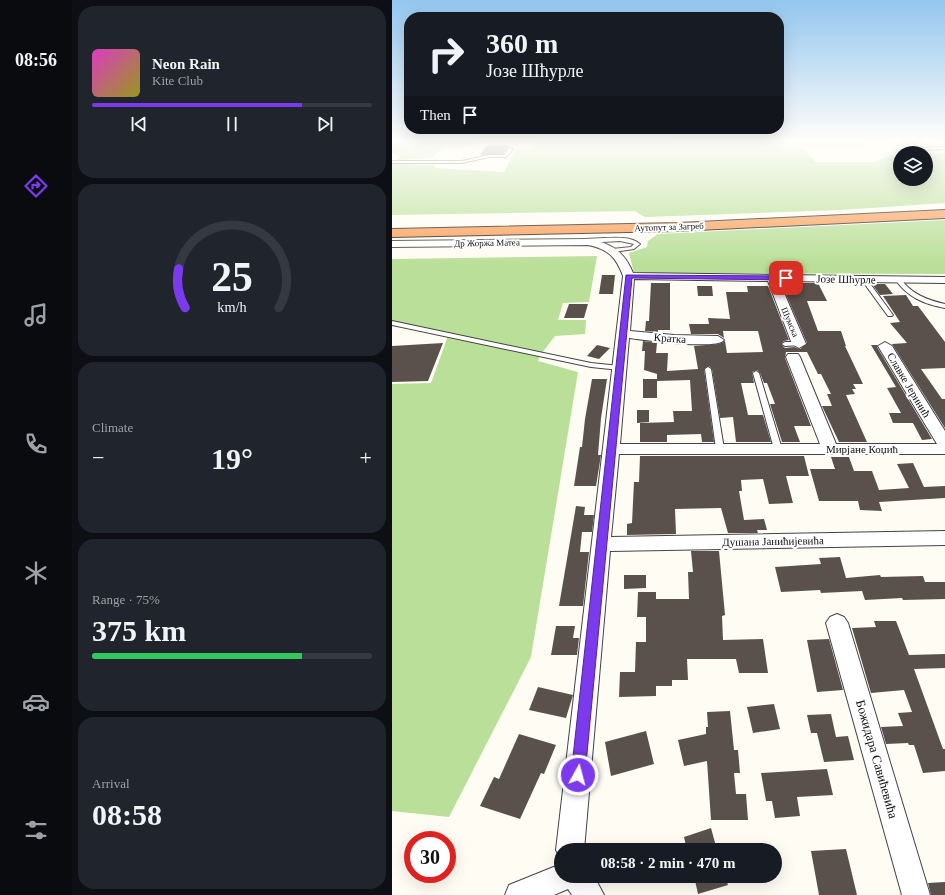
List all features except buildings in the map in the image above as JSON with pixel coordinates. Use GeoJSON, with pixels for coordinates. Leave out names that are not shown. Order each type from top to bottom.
{"type":"FeatureCollection","features":[{"type":"Feature","properties":{"kind":"highway","name":"Аутопут за Загреб"},"geometry":{"type":"LineString","coordinates":[[392,227],[661,222],[945,209]]}},
{"type":"Feature","properties":{"kind":"highway","name":"Аутопут за Загреб"},"geometry":{"type":"LineString","coordinates":[[392,233],[670,227],[945,214]]}},
{"type":"Feature","properties":{"kind":"street","name":"Др Жоржа Матеа"},"geometry":{"type":"LineString","coordinates":[[392,244],[582,241],[614,250]]}},
{"type":"Feature","properties":{"kind":"street"},"geometry":{"type":"LineString","coordinates":[[571,843],[629,276],[622,259],[614,250]]}},
{"type":"Feature","properties":{"kind":"street","name":"Јозе Шћурле"},"geometry":{"type":"LineString","coordinates":[[629,276],[945,280]]}},
{"type":"Feature","properties":{"kind":"street","name":"Шумска"},"geometry":{"type":"LineString","coordinates":[[772,278],[830,449]]}},
{"type":"Feature","properties":{"kind":"street","name":"Кратка"},"geometry":{"type":"LineString","coordinates":[[623,334],[674,339],[718,340]]}},
{"type":"Feature","properties":{"kind":"street","name":"Славке Јеринић"},"geometry":{"type":"LineString","coordinates":[[885,346],[945,444]]}},
{"type":"Feature","properties":{"kind":"street","name":"Мирјане Коџић"},"geometry":{"type":"LineString","coordinates":[[611,449],[945,449]]}},
{"type":"Feature","properties":{"kind":"street","name":"Душана Јанићијевића"},"geometry":{"type":"LineString","coordinates":[[602,544],[945,538]]}},
{"type":"Feature","properties":{"kind":"street","name":"Божидара Савићевића"},"geometry":{"type":"LineString","coordinates":[[837,623],[916,895]]}},
{"type":"Feature","properties":{"kind":"street"},"geometry":{"type":"LineString","coordinates":[[519,895],[554,881]]}},
{"type":"Feature","properties":{"kind":"street"},"geometry":{"type":"LineString","coordinates":[[581,883],[590,895]]}},
{"type":"Feature","properties":{"kind":"lane"},"geometry":{"type":"LineString","coordinates":[[582,241],[621,240],[632,241],[637,244],[632,248],[614,250]]}},
{"type":"Feature","properties":{"kind":"lane"},"geometry":{"type":"LineString","coordinates":[[864,279],[890,315]]}},
{"type":"Feature","properties":{"kind":"lane"},"geometry":{"type":"LineString","coordinates":[[898,279],[906,289],[916,296],[931,303],[945,306]]}},
{"type":"Feature","properties":{"kind":"lane"},"geometry":{"type":"LineString","coordinates":[[392,323],[591,365],[620,368]]}},
{"type":"Feature","properties":{"kind":"lane"},"geometry":{"type":"LineString","coordinates":[[784,344],[796,350]]}},
{"type":"Feature","properties":{"kind":"lane"},"geometry":{"type":"LineString","coordinates":[[708,369],[720,449]]}},
{"type":"Feature","properties":{"kind":"lane"},"geometry":{"type":"LineString","coordinates":[[756,373],[778,449]]}},
{"type":"Feature","properties":{"kind":"green space"},"geometry":{"type":"Polygon","coordinates":[[[392,183],[893,183],[893,186],[933,186],[933,183],[945,183],[945,203],[840,210],[645,217],[635,211],[392,215],[392,183]]]}},
{"type":"Feature","properties":{"kind":"green space"},"geometry":{"type":"Polygon","coordinates":[[[945,220],[945,274],[634,273],[629,253],[647,247],[648,241],[658,234],[945,220]]]}},
{"type":"Feature","properties":{"kind":"green space"},"geometry":{"type":"Polygon","coordinates":[[[597,256],[589,302],[563,303],[558,320],[586,320],[585,334],[555,336],[542,353],[392,322],[392,259],[597,256]]]}},
{"type":"Feature","properties":{"kind":"green space"},"geometry":{"type":"Polygon","coordinates":[[[448,336],[540,355],[538,361],[578,372],[531,657],[449,817],[392,811],[392,384],[431,383],[448,336]]]}},
{"type":"Feature","properties":{"kind":"route"},"geometry":{"type":"LineString","coordinates":[[578,775],[629,276],[786,278]]}}]}
